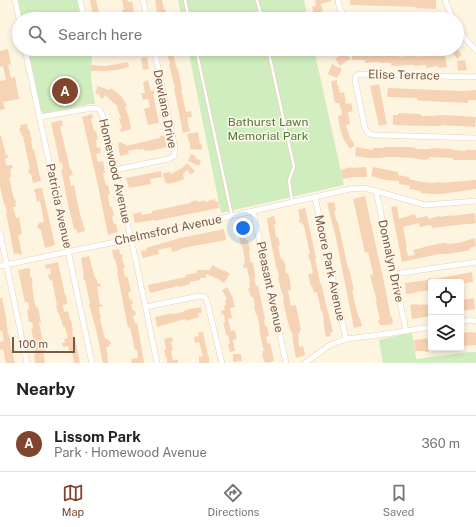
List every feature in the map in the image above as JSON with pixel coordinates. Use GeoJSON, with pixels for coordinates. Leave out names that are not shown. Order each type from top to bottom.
{"type":"FeatureCollection","features":[{"type":"Feature","properties":{"kind":"street"},"geometry":{"type":"LineString","coordinates":[[15,0],[18,12]]}},
{"type":"Feature","properties":{"kind":"street"},"geometry":{"type":"LineString","coordinates":[[80,0],[83,12]]}},
{"type":"Feature","properties":{"kind":"street"},"geometry":{"type":"LineString","coordinates":[[143,0],[146,12]]}},
{"type":"Feature","properties":{"kind":"street"},"geometry":{"type":"LineString","coordinates":[[338,0],[341,12]]}},
{"type":"Feature","properties":{"kind":"street"},"geometry":{"type":"LineString","coordinates":[[445,0],[450,12]]}},
{"type":"Feature","properties":{"kind":"street"},"geometry":{"type":"LineString","coordinates":[[464,36],[476,50]]}},
{"type":"Feature","properties":{"kind":"street","name":"Patricia Avenue"},"geometry":{"type":"LineString","coordinates":[[27,56],[92,363]]}},
{"type":"Feature","properties":{"kind":"street","name":"Dewlane Drive"},"geometry":{"type":"LineString","coordinates":[[115,170],[168,159],[174,156],[175,148],[155,56]]}},
{"type":"Feature","properties":{"kind":"street","name":"Elise Terrace"},"geometry":{"type":"LineString","coordinates":[[476,76],[359,74],[356,76],[355,80],[365,128],[369,134],[375,136],[476,138]]}},
{"type":"Feature","properties":{"kind":"street","name":"Homewood Avenue"},"geometry":{"type":"LineString","coordinates":[[40,117],[92,108],[99,109],[103,116],[146,307],[157,363]]}},
{"type":"Feature","properties":{"kind":"street","name":"Chelmsford Avenue"},"geometry":{"type":"LineString","coordinates":[[0,266],[130,239],[350,189],[364,188],[425,205],[476,201]]}},
{"type":"Feature","properties":{"kind":"street","name":"Donnalyn Drive"},"geometry":{"type":"LineString","coordinates":[[376,191],[406,331]]}},
{"type":"Feature","properties":{"kind":"street","name":"Moore Park Avenue"},"geometry":{"type":"LineString","coordinates":[[315,197],[346,339]]}},
{"type":"Feature","properties":{"kind":"street","name":"Pleasant Avenue"},"geometry":{"type":"LineString","coordinates":[[253,211],[286,363]]}},
{"type":"Feature","properties":{"kind":"street"},"geometry":{"type":"LineString","coordinates":[[0,233],[27,363]]}},
{"type":"Feature","properties":{"kind":"street"},"geometry":{"type":"LineString","coordinates":[[394,274],[476,262]]}},
{"type":"Feature","properties":{"kind":"street"},"geometry":{"type":"LineString","coordinates":[[146,307],[199,296],[205,297],[222,363]]}},
{"type":"Feature","properties":{"kind":"street"},"geometry":{"type":"LineString","coordinates":[[464,321],[476,320]]}},
{"type":"Feature","properties":{"kind":"street"},"geometry":{"type":"LineString","coordinates":[[305,363],[330,345],[346,339],[428,327]]}},
{"type":"Feature","properties":{"kind":"lane"},"geometry":{"type":"LineString","coordinates":[[185,0],[188,12]]}},
{"type":"Feature","properties":{"kind":"lane"},"geometry":{"type":"LineString","coordinates":[[257,0],[260,12]]}},
{"type":"Feature","properties":{"kind":"lane"},"geometry":{"type":"LineString","coordinates":[[198,56],[232,216]]}},
{"type":"Feature","properties":{"kind":"lane"},"geometry":{"type":"LineString","coordinates":[[270,56],[294,166],[289,180],[292,202]]}},
{"type":"Feature","properties":{"kind":"green space"},"geometry":{"type":"Polygon","coordinates":[[[18,0],[77,0],[80,12],[21,12],[18,0]]]}},
{"type":"Feature","properties":{"kind":"green space"},"geometry":{"type":"Polygon","coordinates":[[[178,0],[304,0],[307,12],[181,12],[178,0]]]}},
{"type":"Feature","properties":{"kind":"green space"},"geometry":{"type":"Polygon","coordinates":[[[29,56],[92,56],[91,79],[95,104],[46,113],[43,113],[41,110],[29,56]]]}},
{"type":"Feature","properties":{"kind":"green space","name":"Bathurst Lawn Memorial Park"},"geometry":{"type":"Polygon","coordinates":[[[189,56],[316,56],[344,185],[221,213],[189,56]]]}},
{"type":"Feature","properties":{"kind":"green space"},"geometry":{"type":"Polygon","coordinates":[[[412,332],[416,359],[476,352],[476,363],[383,363],[379,340],[412,332]]]}},
{"type":"Feature","properties":{"kind":"building"},"geometry":{"type":"Polygon","coordinates":[[[90,0],[96,0],[99,12],[93,12],[90,0]]]}},
{"type":"Feature","properties":{"kind":"building"},"geometry":{"type":"Polygon","coordinates":[[[122,0],[127,0],[128,2],[132,1],[134,12],[122,12],[122,10],[124,10],[122,0]]]}},
{"type":"Feature","properties":{"kind":"building"},"geometry":{"type":"Polygon","coordinates":[[[155,0],[162,0],[166,12],[157,12],[155,0]]]}},
{"type":"Feature","properties":{"kind":"building"},"geometry":{"type":"Polygon","coordinates":[[[315,0],[331,0],[321,4],[323,12],[313,12],[312,7],[316,6],[315,0]]]}},
{"type":"Feature","properties":{"kind":"building"},"geometry":{"type":"Polygon","coordinates":[[[350,0],[436,0],[436,9],[350,5],[350,0]]]}},
{"type":"Feature","properties":{"kind":"building"},"geometry":{"type":"Polygon","coordinates":[[[8,49],[11,64],[8,65],[11,78],[15,77],[19,99],[3,102],[5,109],[0,110],[0,81],[6,80],[3,66],[0,67],[0,51],[8,49]]]}},
{"type":"Feature","properties":{"kind":"building"},"geometry":{"type":"Polygon","coordinates":[[[168,56],[174,56],[178,69],[186,112],[191,111],[192,117],[187,118],[190,131],[183,133],[169,64],[168,56]]]}},
{"type":"Feature","properties":{"kind":"building"},"geometry":{"type":"Polygon","coordinates":[[[339,56],[348,56],[351,60],[348,60],[340,66],[335,59],[339,56]]]}},
{"type":"Feature","properties":{"kind":"building"},"geometry":{"type":"Polygon","coordinates":[[[352,56],[445,56],[447,67],[438,68],[438,66],[426,68],[426,65],[391,66],[391,63],[365,63],[365,60],[352,60],[352,56]]]}},
{"type":"Feature","properties":{"kind":"building"},"geometry":{"type":"Polygon","coordinates":[[[147,57],[149,69],[143,70],[141,58],[147,57]]]}},
{"type":"Feature","properties":{"kind":"building"},"geometry":{"type":"Polygon","coordinates":[[[465,60],[467,70],[458,71],[457,61],[465,60]]]}},
{"type":"Feature","properties":{"kind":"building"},"geometry":{"type":"Polygon","coordinates":[[[128,62],[129,67],[118,70],[91,71],[91,65],[105,66],[128,62]]]}},
{"type":"Feature","properties":{"kind":"building"},"geometry":{"type":"Polygon","coordinates":[[[332,64],[342,69],[337,78],[328,74],[332,64]]]}},
{"type":"Feature","properties":{"kind":"building"},"geometry":{"type":"Polygon","coordinates":[[[148,80],[151,91],[154,90],[153,94],[159,123],[148,125],[144,109],[150,107],[148,99],[143,100],[141,93],[145,93],[143,82],[148,80]]]}},
{"type":"Feature","properties":{"kind":"building"},"geometry":{"type":"Polygon","coordinates":[[[337,80],[340,93],[344,92],[346,104],[351,103],[353,111],[348,112],[350,124],[346,125],[350,138],[355,145],[350,149],[344,140],[340,129],[338,116],[342,115],[341,109],[339,103],[335,103],[333,94],[331,81],[337,80]]]}},
{"type":"Feature","properties":{"kind":"building"},"geometry":{"type":"Polygon","coordinates":[[[379,84],[387,124],[379,126],[370,86],[379,84]]]}},
{"type":"Feature","properties":{"kind":"building"},"geometry":{"type":"Polygon","coordinates":[[[98,86],[109,90],[111,88],[121,96],[127,105],[125,107],[131,129],[121,132],[120,129],[122,128],[119,119],[121,118],[117,108],[118,107],[105,95],[103,99],[100,95],[95,93],[98,86]]]}},
{"type":"Feature","properties":{"kind":"building"},"geometry":{"type":"Polygon","coordinates":[[[388,88],[464,91],[476,90],[476,100],[468,100],[468,103],[424,101],[417,100],[417,98],[387,97],[388,88]]]}},
{"type":"Feature","properties":{"kind":"building"},"geometry":{"type":"Polygon","coordinates":[[[398,113],[421,114],[421,116],[443,115],[476,117],[475,127],[393,125],[393,115],[398,115],[398,113]]]}},
{"type":"Feature","properties":{"kind":"building"},"geometry":{"type":"Polygon","coordinates":[[[92,114],[93,118],[91,119],[98,139],[96,140],[97,148],[100,147],[101,153],[96,154],[98,162],[103,161],[105,173],[103,173],[106,185],[108,185],[110,207],[112,207],[114,216],[112,217],[118,232],[108,235],[82,117],[92,114]]]}},
{"type":"Feature","properties":{"kind":"building"},"geometry":{"type":"Polygon","coordinates":[[[62,120],[63,126],[60,126],[70,169],[73,175],[69,176],[71,186],[74,185],[85,231],[77,233],[76,229],[74,229],[69,209],[61,169],[63,169],[62,162],[60,163],[51,123],[62,120]]]}},
{"type":"Feature","properties":{"kind":"building"},"geometry":{"type":"Polygon","coordinates":[[[27,124],[41,181],[33,183],[31,174],[29,174],[28,169],[30,169],[23,136],[19,129],[21,128],[20,125],[27,124]]]}},
{"type":"Feature","properties":{"kind":"building"},"geometry":{"type":"Polygon","coordinates":[[[198,132],[202,150],[190,149],[190,142],[189,143],[187,134],[198,132]]]}},
{"type":"Feature","properties":{"kind":"building"},"geometry":{"type":"Polygon","coordinates":[[[1,135],[8,158],[5,158],[6,165],[12,165],[13,168],[10,169],[11,177],[9,177],[16,203],[16,206],[13,207],[16,218],[19,217],[22,234],[18,235],[22,254],[19,255],[19,253],[14,254],[7,213],[0,186],[1,135]]]}},
{"type":"Feature","properties":{"kind":"building"},"geometry":{"type":"Polygon","coordinates":[[[164,135],[167,147],[150,151],[138,149],[128,151],[129,154],[120,156],[118,143],[122,142],[123,144],[126,144],[126,146],[159,138],[160,136],[164,135]]]}},
{"type":"Feature","properties":{"kind":"building"},"geometry":{"type":"Polygon","coordinates":[[[356,147],[373,150],[373,148],[384,147],[411,147],[418,149],[431,148],[465,151],[476,150],[476,160],[453,160],[453,158],[429,157],[429,159],[424,160],[394,157],[368,158],[355,156],[356,147]]]}},
{"type":"Feature","properties":{"kind":"building"},"geometry":{"type":"Polygon","coordinates":[[[191,154],[196,156],[195,158],[201,161],[199,166],[188,161],[191,154]]]}},
{"type":"Feature","properties":{"kind":"building"},"geometry":{"type":"Polygon","coordinates":[[[187,163],[195,171],[191,175],[187,170],[183,174],[184,179],[177,182],[165,183],[163,173],[170,172],[171,174],[182,168],[187,163]]]}},
{"type":"Feature","properties":{"kind":"building"},"geometry":{"type":"Polygon","coordinates":[[[351,167],[366,167],[367,177],[343,179],[341,170],[351,167]]]}},
{"type":"Feature","properties":{"kind":"building"},"geometry":{"type":"Polygon","coordinates":[[[373,167],[398,172],[398,175],[422,182],[441,183],[476,180],[476,189],[442,194],[420,193],[421,191],[409,189],[410,186],[399,184],[399,181],[385,180],[371,176],[373,167]]]}},
{"type":"Feature","properties":{"kind":"building"},"geometry":{"type":"Polygon","coordinates":[[[161,171],[162,177],[150,179],[151,184],[129,188],[126,178],[161,171]]]}},
{"type":"Feature","properties":{"kind":"building"},"geometry":{"type":"Polygon","coordinates":[[[42,188],[55,245],[45,248],[41,230],[37,226],[39,223],[44,222],[40,201],[37,202],[34,189],[42,188]]]}},
{"type":"Feature","properties":{"kind":"building"},"geometry":{"type":"Polygon","coordinates":[[[365,196],[391,318],[392,317],[393,324],[388,325],[380,325],[378,320],[380,320],[377,302],[370,275],[373,274],[368,252],[365,253],[353,199],[365,196]]]}},
{"type":"Feature","properties":{"kind":"building"},"geometry":{"type":"Polygon","coordinates":[[[215,199],[215,202],[218,201],[219,208],[154,221],[135,223],[133,214],[141,212],[141,215],[152,213],[152,211],[190,203],[197,200],[198,202],[205,200],[205,202],[215,199]]]}},
{"type":"Feature","properties":{"kind":"building"},"geometry":{"type":"Polygon","coordinates":[[[334,202],[336,210],[334,211],[349,268],[357,312],[362,326],[354,328],[335,234],[327,203],[334,202]]]}},
{"type":"Feature","properties":{"kind":"building"},"geometry":{"type":"Polygon","coordinates":[[[397,206],[399,219],[415,214],[416,218],[428,216],[428,219],[440,216],[475,213],[476,223],[471,224],[432,228],[431,225],[420,227],[419,223],[403,227],[408,256],[415,255],[413,250],[424,247],[442,243],[458,243],[475,238],[476,246],[470,248],[470,250],[439,254],[402,262],[391,207],[397,206]]]}},
{"type":"Feature","properties":{"kind":"building"},"geometry":{"type":"Polygon","coordinates":[[[305,208],[320,283],[333,332],[330,333],[331,336],[326,337],[324,320],[317,292],[314,293],[308,274],[313,273],[308,254],[310,254],[304,226],[300,223],[299,219],[298,210],[305,208]]]}},
{"type":"Feature","properties":{"kind":"building"},"geometry":{"type":"Polygon","coordinates":[[[274,216],[276,224],[274,224],[276,237],[278,237],[280,245],[278,246],[281,260],[283,259],[284,263],[285,262],[286,274],[288,273],[290,280],[291,290],[288,291],[291,306],[296,305],[301,330],[300,333],[298,333],[299,347],[303,346],[305,355],[296,358],[292,332],[288,323],[269,232],[267,218],[274,216]]]}},
{"type":"Feature","properties":{"kind":"building"},"geometry":{"type":"Polygon","coordinates":[[[243,222],[246,233],[244,234],[246,240],[248,240],[250,251],[249,256],[251,263],[253,262],[255,274],[254,279],[256,286],[258,285],[265,326],[267,326],[269,336],[266,337],[268,344],[270,343],[274,360],[266,363],[262,354],[262,351],[264,351],[253,297],[251,297],[248,288],[250,288],[250,282],[247,268],[244,268],[243,265],[245,264],[245,259],[239,236],[241,236],[238,223],[243,222]]]}},
{"type":"Feature","properties":{"kind":"building"},"geometry":{"type":"Polygon","coordinates":[[[224,229],[226,240],[188,247],[172,252],[171,247],[158,250],[159,254],[143,258],[141,251],[147,250],[146,248],[180,238],[224,229]]]}},
{"type":"Feature","properties":{"kind":"building"},"geometry":{"type":"Polygon","coordinates":[[[119,249],[120,254],[122,254],[123,257],[125,277],[127,276],[129,282],[131,292],[128,292],[130,300],[132,299],[133,304],[131,304],[133,311],[135,311],[136,315],[133,316],[138,327],[144,363],[132,363],[131,359],[138,358],[137,350],[135,350],[130,327],[128,328],[118,272],[112,250],[119,249]]]}},
{"type":"Feature","properties":{"kind":"building"},"geometry":{"type":"Polygon","coordinates":[[[89,256],[95,278],[96,277],[98,284],[100,283],[101,286],[97,287],[100,304],[104,306],[99,307],[100,319],[105,339],[108,339],[111,344],[109,344],[110,346],[106,347],[108,363],[103,363],[83,275],[81,258],[89,256]]]}},
{"type":"Feature","properties":{"kind":"building"},"geometry":{"type":"Polygon","coordinates":[[[58,262],[65,295],[67,296],[67,304],[63,305],[64,312],[68,311],[71,320],[72,331],[80,363],[74,363],[72,352],[70,353],[68,346],[63,347],[62,343],[65,342],[64,339],[68,338],[56,306],[52,280],[50,281],[48,275],[51,274],[50,268],[46,269],[45,265],[58,262]]]}},
{"type":"Feature","properties":{"kind":"building"},"geometry":{"type":"Polygon","coordinates":[[[212,265],[230,274],[224,283],[217,278],[206,274],[206,278],[200,278],[200,280],[190,282],[190,284],[150,293],[148,285],[186,277],[185,275],[197,273],[197,270],[210,270],[212,265]]]}},
{"type":"Feature","properties":{"kind":"building"},"geometry":{"type":"Polygon","coordinates":[[[30,269],[30,278],[32,277],[33,281],[33,294],[36,308],[38,307],[41,323],[39,323],[43,343],[45,342],[46,350],[43,351],[45,363],[35,363],[34,354],[36,354],[34,348],[36,348],[31,329],[33,328],[32,322],[29,322],[27,310],[29,309],[28,302],[25,303],[18,270],[30,269]]]}},
{"type":"Feature","properties":{"kind":"building"},"geometry":{"type":"Polygon","coordinates":[[[472,272],[473,282],[464,284],[464,279],[435,279],[472,272]]]}},
{"type":"Feature","properties":{"kind":"building"},"geometry":{"type":"Polygon","coordinates":[[[428,279],[428,290],[406,294],[405,283],[428,279]]]}},
{"type":"Feature","properties":{"kind":"building"},"geometry":{"type":"Polygon","coordinates":[[[227,287],[232,296],[235,307],[230,308],[232,318],[228,319],[231,331],[235,330],[237,339],[233,340],[235,351],[230,352],[228,344],[230,343],[223,323],[225,322],[224,314],[222,315],[221,311],[225,310],[225,300],[227,299],[222,290],[227,287]]]}},
{"type":"Feature","properties":{"kind":"building"},"geometry":{"type":"Polygon","coordinates":[[[0,298],[2,298],[8,335],[9,334],[15,363],[6,363],[3,349],[0,350],[0,342],[4,341],[2,331],[0,331],[0,298]]]}},
{"type":"Feature","properties":{"kind":"building"},"geometry":{"type":"Polygon","coordinates":[[[474,298],[475,309],[464,311],[464,300],[474,298]]]}},
{"type":"Feature","properties":{"kind":"building"},"geometry":{"type":"Polygon","coordinates":[[[428,304],[428,316],[412,319],[410,305],[428,304]]]}},
{"type":"Feature","properties":{"kind":"building"},"geometry":{"type":"Polygon","coordinates":[[[201,307],[202,313],[198,313],[199,317],[186,321],[185,319],[157,327],[155,317],[184,312],[189,309],[201,307]]]}},
{"type":"Feature","properties":{"kind":"building"},"geometry":{"type":"Polygon","coordinates":[[[198,332],[203,332],[209,356],[209,363],[199,363],[199,357],[203,356],[199,342],[195,343],[194,337],[199,336],[198,332]]]}},
{"type":"Feature","properties":{"kind":"building"},"geometry":{"type":"Polygon","coordinates":[[[464,333],[476,333],[476,345],[464,346],[464,333]]]}},
{"type":"Feature","properties":{"kind":"building"},"geometry":{"type":"Polygon","coordinates":[[[172,337],[173,341],[171,342],[173,351],[171,351],[173,360],[178,360],[178,363],[167,363],[164,350],[166,349],[164,339],[172,337]]]}},
{"type":"Feature","properties":{"kind":"building"},"geometry":{"type":"Polygon","coordinates":[[[428,338],[428,351],[432,351],[425,352],[415,351],[414,340],[428,338]]]}},
{"type":"Feature","properties":{"kind":"building"},"geometry":{"type":"Polygon","coordinates":[[[233,354],[241,354],[242,361],[233,362],[233,354]]]}},
{"type":"Feature","properties":{"kind":"place","name":"Lissom Park"},"geometry":{"type":"Point","coordinates":[65,91]}}]}
